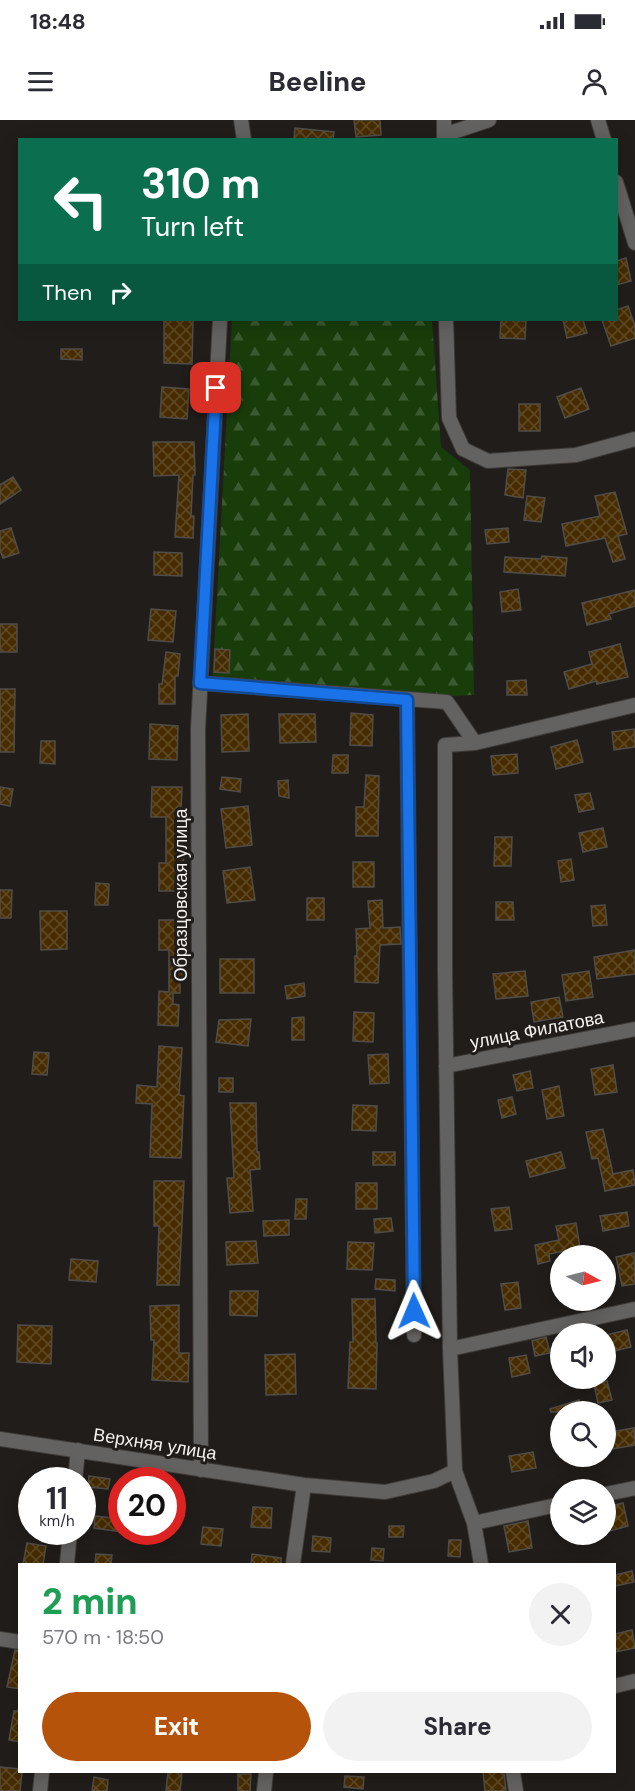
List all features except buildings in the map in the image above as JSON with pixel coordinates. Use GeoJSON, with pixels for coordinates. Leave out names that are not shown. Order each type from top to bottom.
{"type":"FeatureCollection","features":[{"type":"Feature","properties":{"kind":"street"},"geometry":{"type":"LineString","coordinates":[[241,120],[244,138]]}},
{"type":"Feature","properties":{"kind":"street"},"geometry":{"type":"LineString","coordinates":[[444,120],[444,137],[489,120]]}},
{"type":"Feature","properties":{"kind":"street"},"geometry":{"type":"LineString","coordinates":[[598,120],[603,138]]}},
{"type":"Feature","properties":{"kind":"street"},"geometry":{"type":"LineString","coordinates":[[618,188],[635,243]]}},
{"type":"Feature","properties":{"kind":"street","name":"Образцовская улица"},"geometry":{"type":"LineString","coordinates":[[201,1470],[198,753],[220,321]]}},
{"type":"Feature","properties":{"kind":"street"},"geometry":{"type":"LineString","coordinates":[[446,321],[449,418],[463,449],[488,461],[576,455],[635,439]]}},
{"type":"Feature","properties":{"kind":"street"},"geometry":{"type":"LineString","coordinates":[[200,683],[447,702],[475,743]]}},
{"type":"Feature","properties":{"kind":"street"},"geometry":{"type":"LineString","coordinates":[[407,700],[414,1335]]}},
{"type":"Feature","properties":{"kind":"street"},"geometry":{"type":"LineString","coordinates":[[481,1563],[474,1523],[455,1471],[450,1349],[445,745],[475,743],[635,705]]}},
{"type":"Feature","properties":{"kind":"street","name":"улица Филатова"},"geometry":{"type":"LineString","coordinates":[[447,1066],[635,1029]]}},
{"type":"Feature","properties":{"kind":"street"},"geometry":{"type":"LineString","coordinates":[[450,1349],[635,1309]]}},
{"type":"Feature","properties":{"kind":"street","name":"Верхняя улица"},"geometry":{"type":"LineString","coordinates":[[0,1439],[304,1485],[385,1492],[434,1481],[455,1471]]}},
{"type":"Feature","properties":{"kind":"street"},"geometry":{"type":"LineString","coordinates":[[76,1467],[78,1450]]}},
{"type":"Feature","properties":{"kind":"street"},"geometry":{"type":"LineString","coordinates":[[293,1563],[304,1485]]}},
{"type":"Feature","properties":{"kind":"street"},"geometry":{"type":"LineString","coordinates":[[616,1492],[635,1488]]}},
{"type":"Feature","properties":{"kind":"street"},"geometry":{"type":"LineString","coordinates":[[474,1523],[550,1506]]}},
{"type":"Feature","properties":{"kind":"street"},"geometry":{"type":"LineString","coordinates":[[67,1563],[69,1545]]}},
{"type":"Feature","properties":{"kind":"street"},"geometry":{"type":"LineString","coordinates":[[0,1639],[18,1642]]}},
{"type":"Feature","properties":{"kind":"street"},"geometry":{"type":"LineString","coordinates":[[616,1686],[635,1681]]}},
{"type":"Feature","properties":{"kind":"street"},"geometry":{"type":"LineString","coordinates":[[40,1791],[42,1773]]}},
{"type":"Feature","properties":{"kind":"street"},"geometry":{"type":"LineString","coordinates":[[264,1791],[266,1773]]}},
{"type":"Feature","properties":{"kind":"street"},"geometry":{"type":"LineString","coordinates":[[513,1773],[516,1791]]}},
{"type":"Feature","properties":{"kind":"green space"},"geometry":{"type":"Polygon","coordinates":[[[232,321],[432,321],[441,447],[470,470],[474,695],[403,698],[212,687],[232,321]]]}},
{"type":"Feature","properties":{"kind":"route"},"geometry":{"type":"LineString","coordinates":[[216,388],[200,683],[407,700],[414,1311]]}}]}
